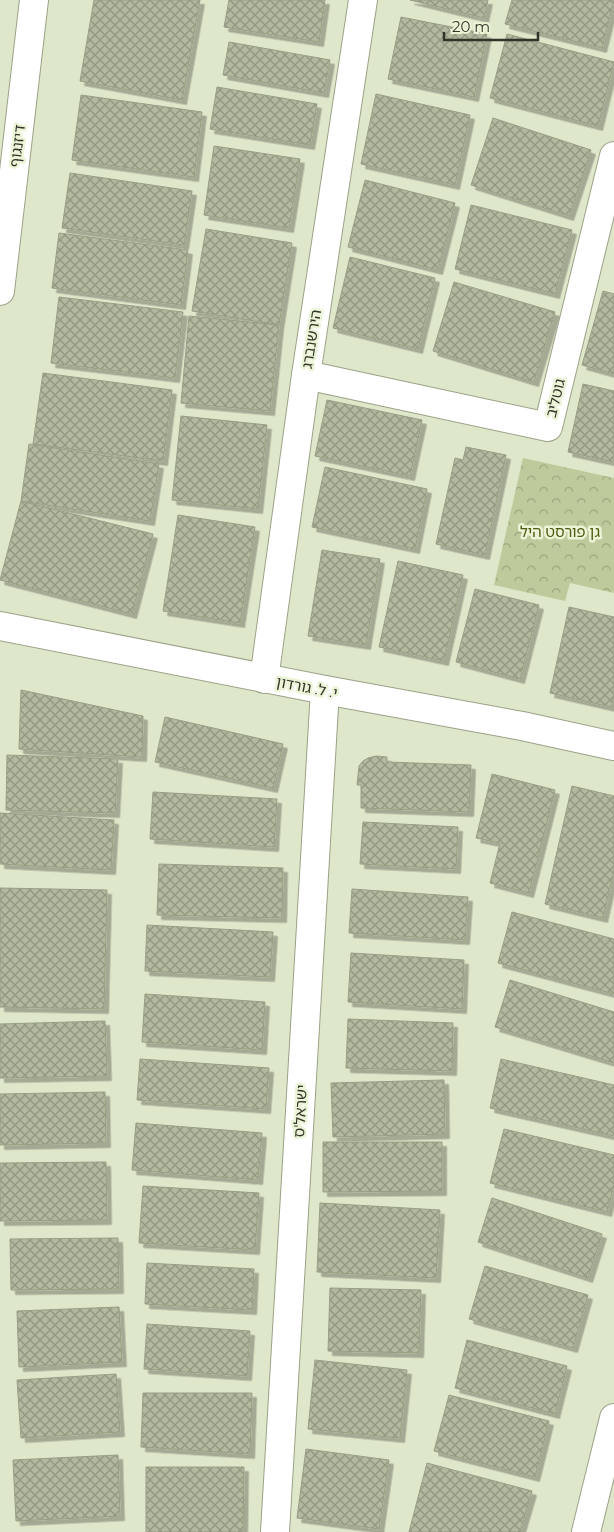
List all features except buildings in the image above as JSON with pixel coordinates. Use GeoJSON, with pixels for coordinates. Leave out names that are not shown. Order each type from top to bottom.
{"type":"FeatureCollection","features":[{"type":"Feature","properties":{"kind":"street","name":"דיזנגוף"},"geometry":{"type":"LineString","coordinates":[[0,291],[34,0]]}},
{"type":"Feature","properties":{"kind":"street","name":"הירשנברג"},"geometry":{"type":"LineString","coordinates":[[264,678],[306,374],[363,0]]}},
{"type":"Feature","properties":{"kind":"street","name":"גוטליב"},"geometry":{"type":"LineString","coordinates":[[306,374],[548,428],[614,156]]}},
{"type":"Feature","properties":{"kind":"street","name":"י. ל. גורדון"},"geometry":{"type":"LineString","coordinates":[[0,626],[325,690],[522,726],[614,746]]}},
{"type":"Feature","properties":{"kind":"street","name":"ישראל'ס"},"geometry":{"type":"LineString","coordinates":[[275,1532],[325,690]]}},
{"type":"Feature","properties":{"kind":"street"},"geometry":{"type":"LineString","coordinates":[[586,1532],[614,1418]]}},
{"type":"Feature","properties":{"kind":"green space","name":"גן פורסט היל"},"geometry":{"type":"Polygon","coordinates":[[[523,458],[614,478],[614,593],[570,583],[565,601],[494,585],[523,458]]]}}]}
